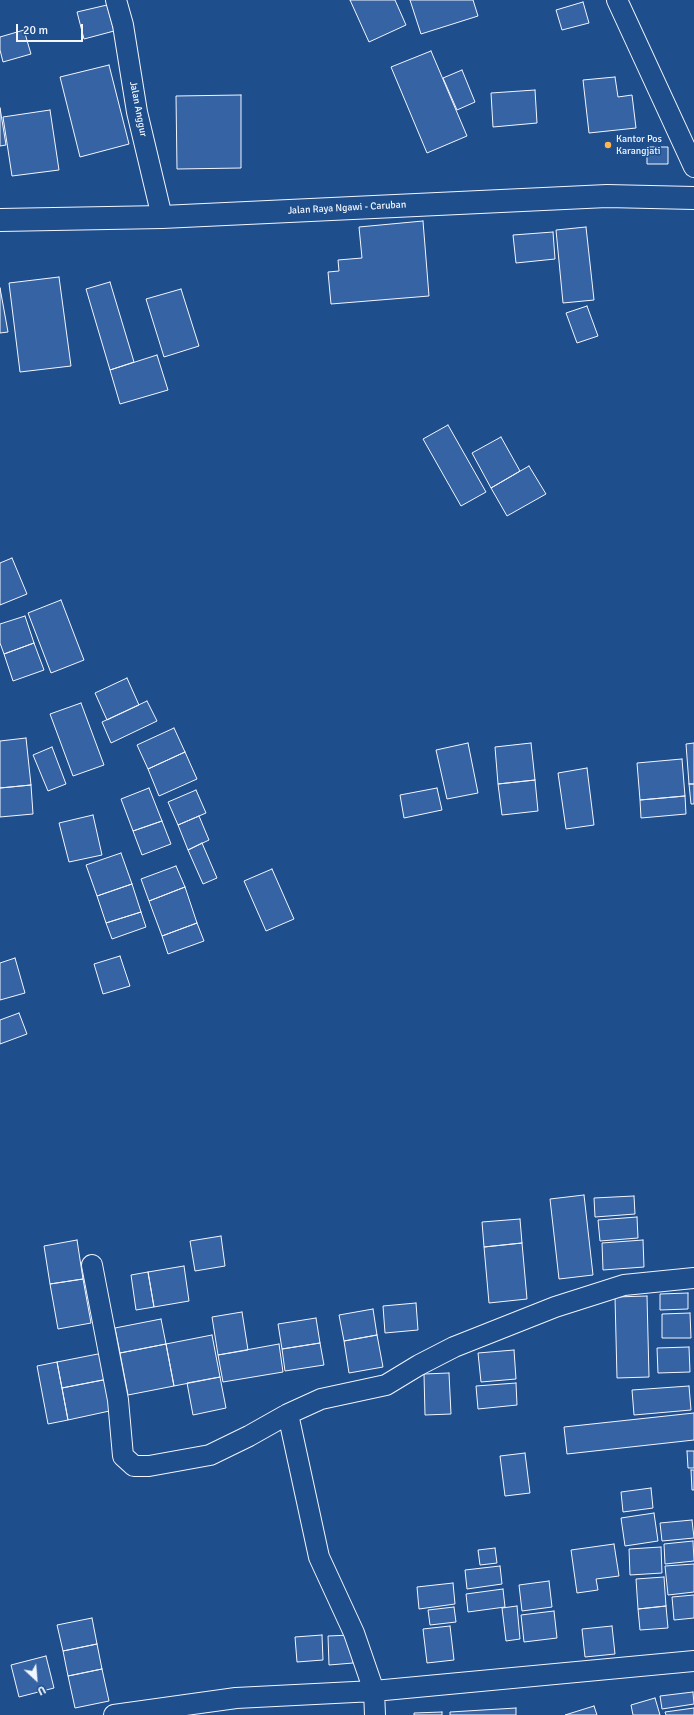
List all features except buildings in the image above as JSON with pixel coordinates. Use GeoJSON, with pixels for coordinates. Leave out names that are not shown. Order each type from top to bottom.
{"type":"FeatureCollection","features":[{"type":"Feature","properties":{"kind":"highway","name":"Jalan Raya Ngawi - Caruban"},"geometry":{"type":"LineString","coordinates":[[0,220],[162,217],[607,196],[694,198]]}},
{"type":"Feature","properties":{"kind":"street","name":"Jalan Anggur"},"geometry":{"type":"LineString","coordinates":[[116,0],[122,25],[137,112],[162,217]]}},
{"type":"Feature","properties":{"kind":"street"},"geometry":{"type":"LineString","coordinates":[[617,0],[694,167]]}},
{"type":"Feature","properties":{"kind":"street"},"geometry":{"type":"LineString","coordinates":[[92,1265],[118,1400],[123,1456],[134,1466],[149,1466],[210,1455],[249,1436],[288,1414],[321,1399],[386,1385],[419,1365],[454,1348],[555,1307],[624,1286],[694,1278]]}},
{"type":"Feature","properties":{"kind":"street"},"geometry":{"type":"LineString","coordinates":[[288,1414],[319,1557],[354,1633],[374,1691],[375,1715]]}},
{"type":"Feature","properties":{"kind":"street"},"geometry":{"type":"LineString","coordinates":[[114,1715],[236,1698],[374,1691],[694,1661]]}},
{"type":"Feature","properties":{"kind":"place","name":"Kantor Pos Karangjati"},"geometry":{"type":"Point","coordinates":[608,145]}}]}
